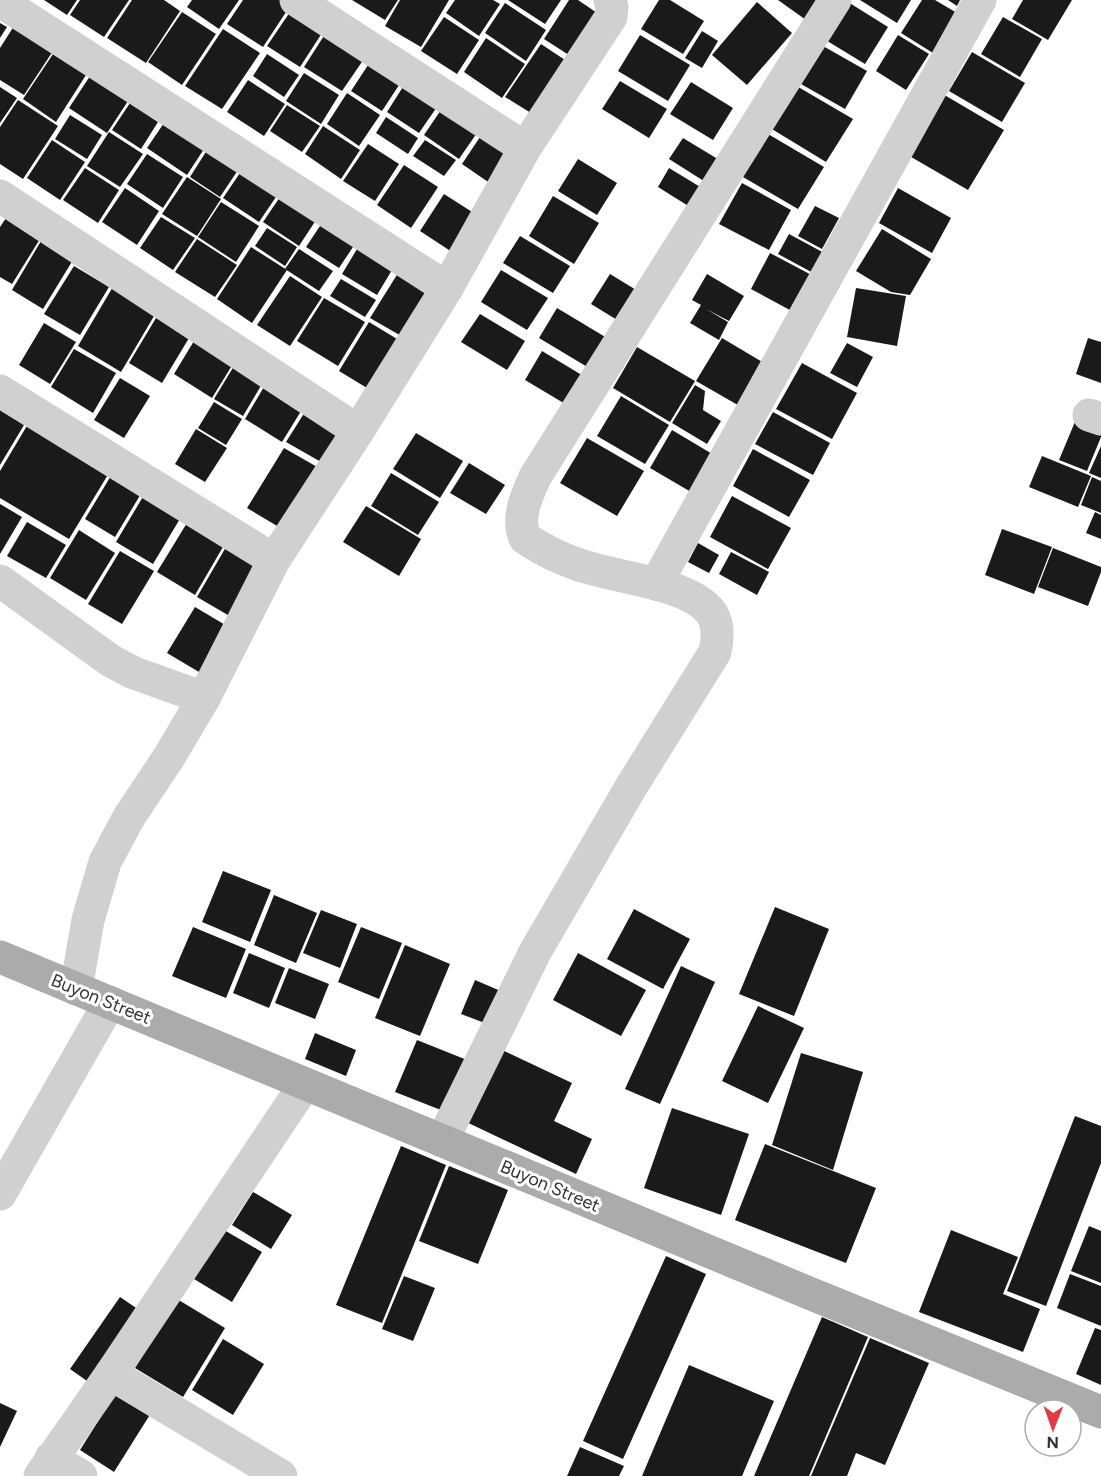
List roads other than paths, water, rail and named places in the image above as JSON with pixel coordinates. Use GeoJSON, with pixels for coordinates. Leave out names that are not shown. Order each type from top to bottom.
{"type":"FeatureCollection","features":[{"type":"Feature","properties":{"kind":"main road","name":"Buyon Street"},"geometry":{"type":"LineString","coordinates":[[0,957],[1101,1412]]}},
{"type":"Feature","properties":{"kind":"street"},"geometry":{"type":"LineString","coordinates":[[296,0],[525,148]]}},
{"type":"Feature","properties":{"kind":"street"},"geometry":{"type":"LineString","coordinates":[[76,989],[88,920],[105,862],[129,817],[169,757],[204,698],[274,560],[447,288],[525,148],[611,17],[610,0]]}},
{"type":"Feature","properties":{"kind":"street"},"geometry":{"type":"LineString","coordinates":[[441,1141],[535,952],[625,798],[715,652],[717,641],[717,626],[710,610],[699,600],[656,584],[599,571],[552,554],[525,538],[521,525],[528,492],[835,0]]}},
{"type":"Feature","properties":{"kind":"street"},"geometry":{"type":"LineString","coordinates":[[656,584],[980,0]]}},
{"type":"Feature","properties":{"kind":"street"},"geometry":{"type":"LineString","coordinates":[[0,1],[447,288]]}},
{"type":"Feature","properties":{"kind":"street"},"geometry":{"type":"LineString","coordinates":[[0,196],[358,431]]}},
{"type":"Feature","properties":{"kind":"street"},"geometry":{"type":"LineString","coordinates":[[0,391],[274,560]]}},
{"type":"Feature","properties":{"kind":"street"},"geometry":{"type":"LineString","coordinates":[[0,581],[111,661],[134,673],[204,698]]}},
{"type":"Feature","properties":{"kind":"street"},"geometry":{"type":"LineString","coordinates":[[0,1194],[110,1002]]}},
{"type":"Feature","properties":{"kind":"street"},"geometry":{"type":"LineString","coordinates":[[81,1476],[46,1467],[305,1084]]}},
{"type":"Feature","properties":{"kind":"street"},"geometry":{"type":"LineString","coordinates":[[111,1374],[281,1476]]}}]}
